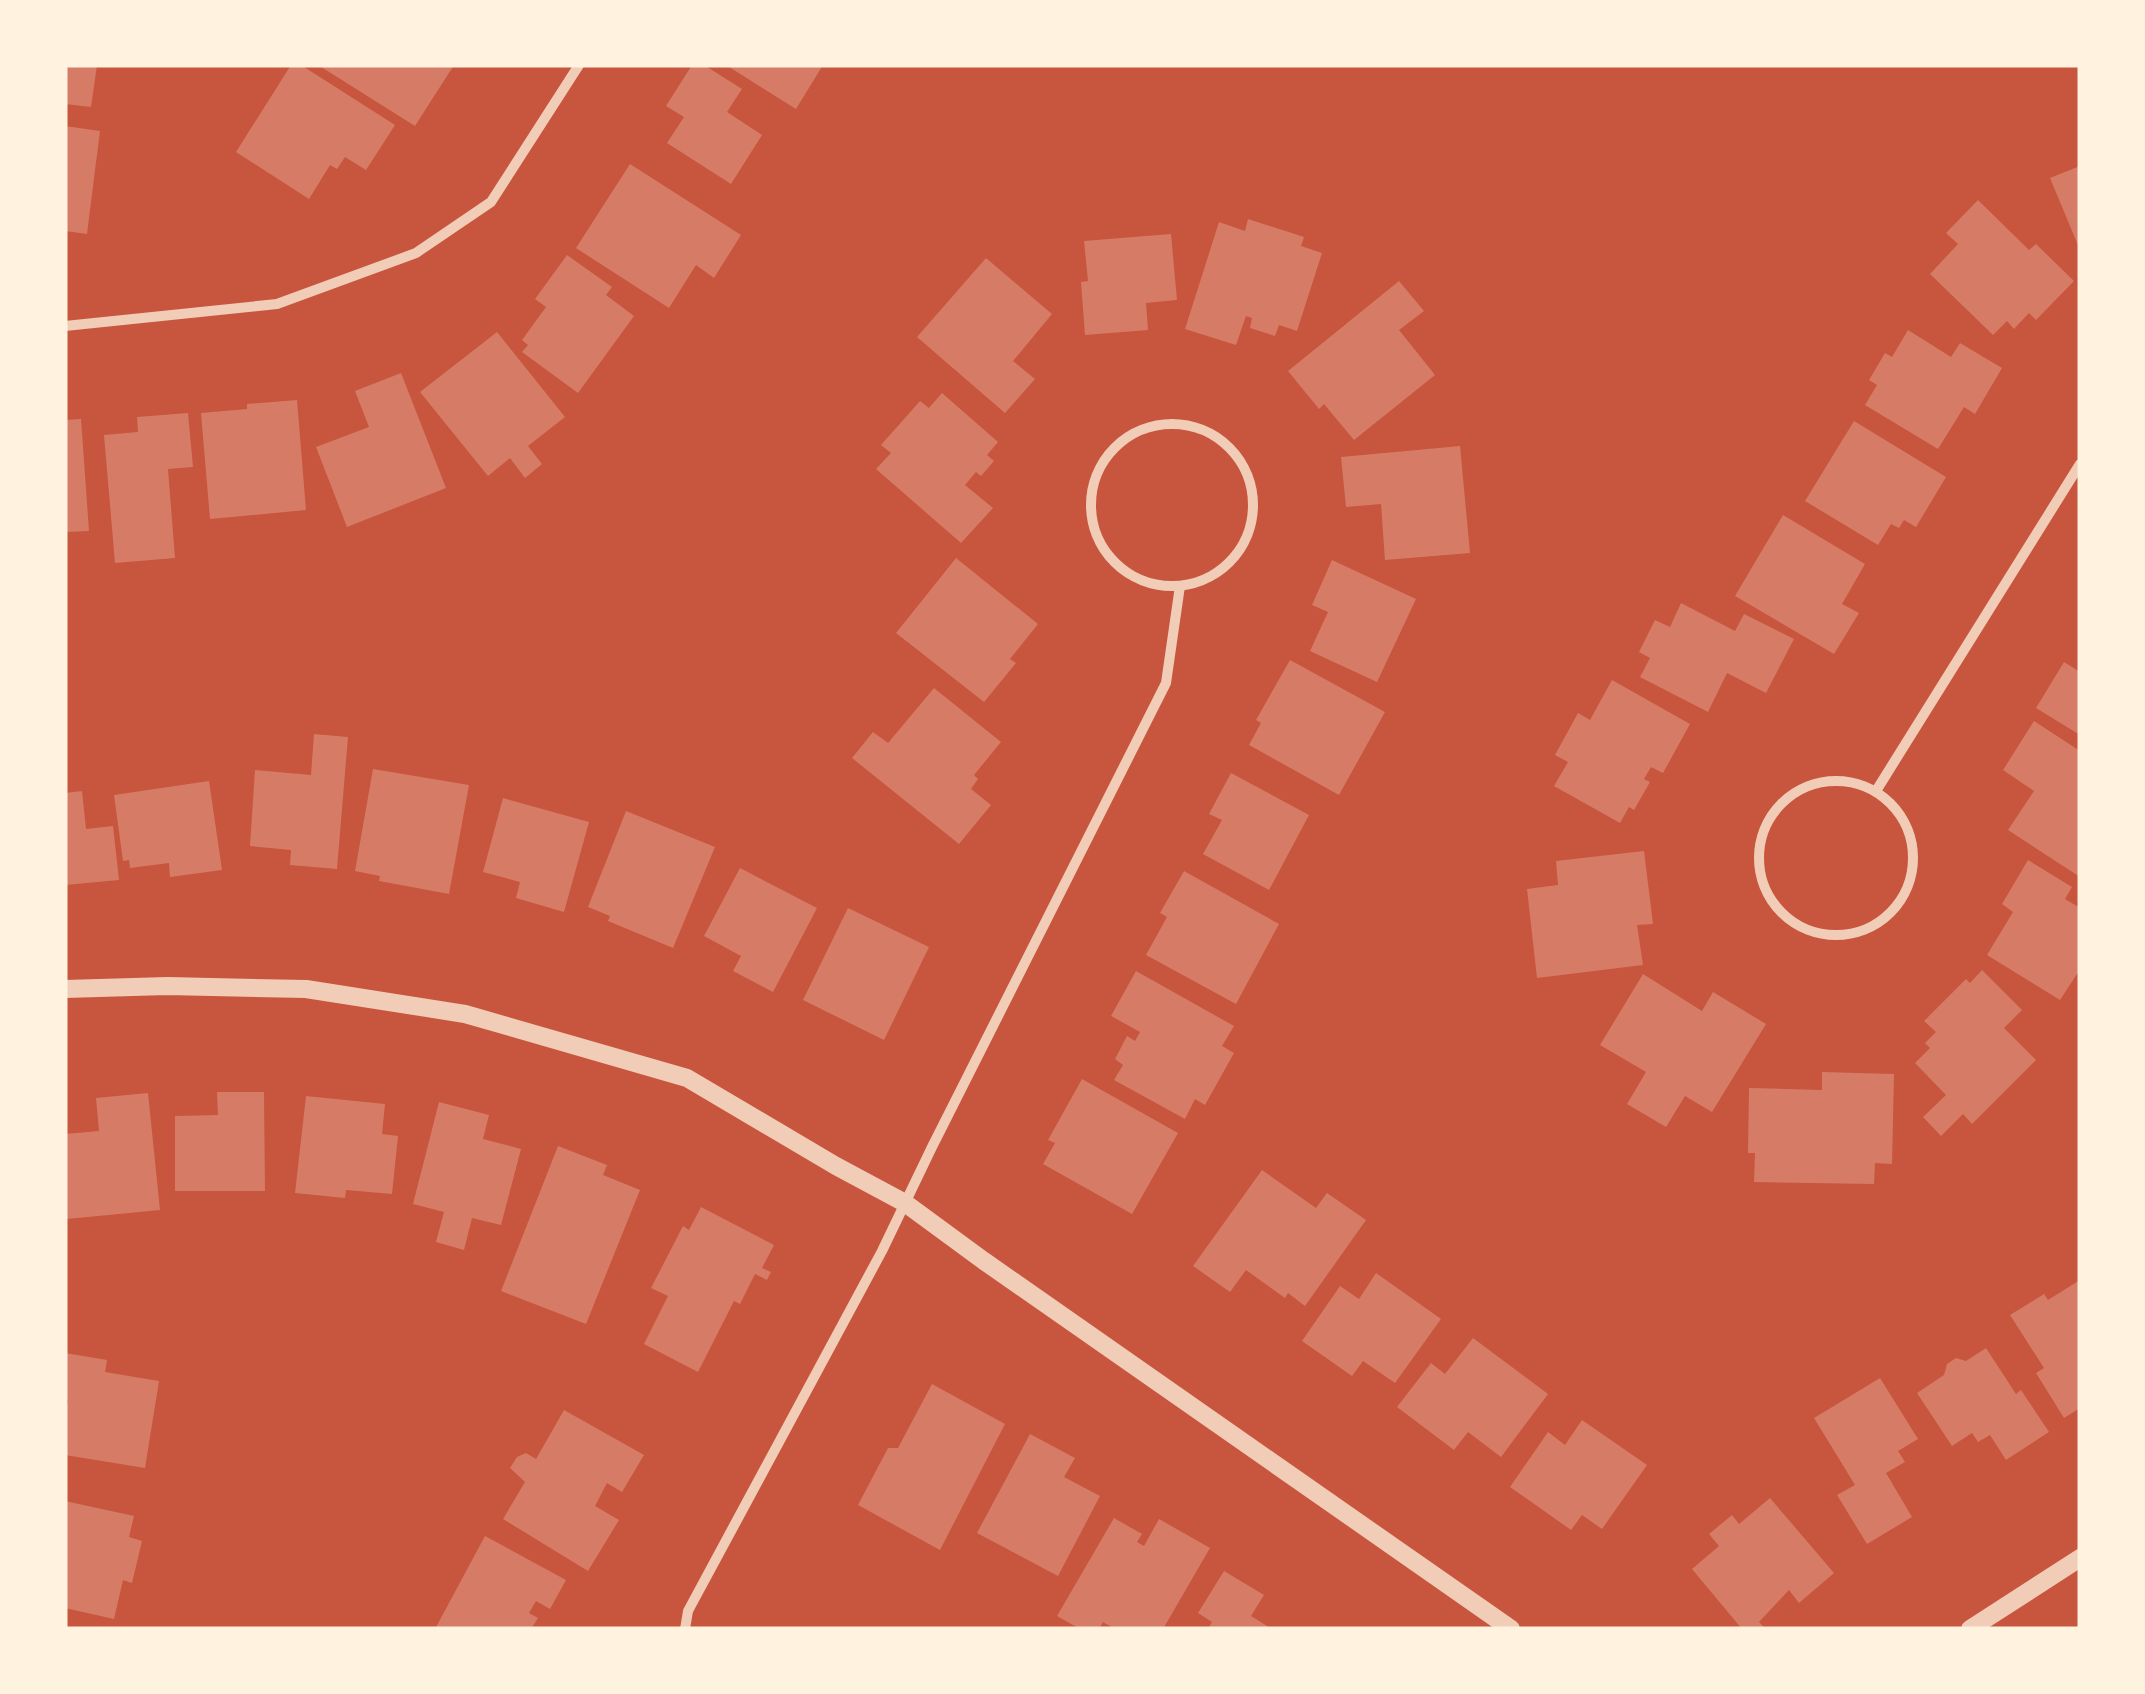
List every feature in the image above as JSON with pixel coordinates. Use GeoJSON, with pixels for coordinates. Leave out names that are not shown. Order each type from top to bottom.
{"type":"FeatureCollection","features":[{"type":"Feature","properties":{"kind":"street"},"geometry":{"type":"LineString","coordinates":[[65,326],[277,304],[416,253],[491,202],[579,65]]}},
{"type":"Feature","properties":{"kind":"street"},"geometry":{"type":"LineString","coordinates":[[1175,424],[1201,429],[1224,442],[1242,464],[1252,488],[1252,515],[1244,541],[1228,563],[1206,578],[1180,586],[1153,584],[1129,574],[1109,556],[1095,533],[1090,508],[1094,481],[1106,457],[1124,438],[1148,427],[1175,424]]}},
{"type":"Feature","properties":{"kind":"street"},"geometry":{"type":"LineString","coordinates":[[1876,791],[2080,464]]}},
{"type":"Feature","properties":{"kind":"street"},"geometry":{"type":"LineString","coordinates":[[685,1629],[688,1611],[882,1251],[1166,684],[1180,586]]}},
{"type":"Feature","properties":{"kind":"street"},"geometry":{"type":"LineString","coordinates":[[1827,781],[1852,782],[1876,791],[1896,808],[1909,830],[1914,855],[1911,881],[1899,904],[1880,922],[1857,933],[1831,936],[1806,930],[1784,916],[1768,896],[1760,872],[1759,848],[1767,823],[1782,802],[1803,788],[1827,781]]}},
{"type":"Feature","properties":{"kind":"street"},"geometry":{"type":"LineString","coordinates":[[65,988],[306,989],[465,1014],[687,1078],[904,1202],[1512,1629]]}},
{"type":"Feature","properties":{"kind":"street"},"geometry":{"type":"LineString","coordinates":[[1970,1629],[2080,1558]]}},
{"type":"Feature","properties":{"kind":"building"},"geometry":{"type":"Polygon","coordinates":[[[65,65],[97,65],[91,107],[65,104],[65,65]]]}},
{"type":"Feature","properties":{"kind":"building"},"geometry":{"type":"Polygon","coordinates":[[[291,65],[301,65],[395,125],[366,170],[345,157],[337,169],[330,165],[309,199],[236,152],[291,65]]]}},
{"type":"Feature","properties":{"kind":"building"},"geometry":{"type":"Polygon","coordinates":[[[318,65],[454,65],[415,126],[318,65]]]}},
{"type":"Feature","properties":{"kind":"building"},"geometry":{"type":"Polygon","coordinates":[[[692,65],[704,65],[742,89],[727,112],[762,135],[731,184],[667,143],[684,117],[666,106],[692,65]]]}},
{"type":"Feature","properties":{"kind":"building"},"geometry":{"type":"Polygon","coordinates":[[[726,65],[823,65],[796,109],[726,65]]]}},
{"type":"Feature","properties":{"kind":"building"},"geometry":{"type":"Polygon","coordinates":[[[65,126],[100,131],[87,234],[65,231],[65,126]]]}},
{"type":"Feature","properties":{"kind":"building"},"geometry":{"type":"Polygon","coordinates":[[[630,164],[741,235],[714,278],[696,265],[669,308],[576,248],[630,164]]]}},
{"type":"Feature","properties":{"kind":"building"},"geometry":{"type":"Polygon","coordinates":[[[2080,166],[2080,250],[2050,178],[2080,166]]]}},
{"type":"Feature","properties":{"kind":"building"},"geometry":{"type":"Polygon","coordinates":[[[1978,200],[2029,250],[2036,244],[2074,281],[2036,320],[2029,313],[2014,329],[2007,321],[1993,335],[1930,274],[1958,244],[1946,233],[1978,200]]]}},
{"type":"Feature","properties":{"kind":"building"},"geometry":{"type":"Polygon","coordinates":[[[1248,219],[1304,237],[1301,246],[1322,253],[1297,331],[1279,325],[1275,336],[1250,328],[1252,318],[1246,316],[1236,345],[1185,329],[1219,222],[1245,231],[1248,219]]]}},
{"type":"Feature","properties":{"kind":"building"},"geometry":{"type":"Polygon","coordinates":[[[1171,234],[1177,300],[1146,303],[1148,330],[1085,335],[1081,282],[1088,281],[1084,241],[1171,234]]]}},
{"type":"Feature","properties":{"kind":"building"},"geometry":{"type":"Polygon","coordinates":[[[567,255],[612,287],[606,295],[634,316],[578,393],[522,352],[528,345],[522,340],[546,307],[535,299],[567,255]]]}},
{"type":"Feature","properties":{"kind":"building"},"geometry":{"type":"Polygon","coordinates":[[[986,258],[1052,314],[1013,361],[1035,379],[1005,413],[917,337],[986,258]]]}},
{"type":"Feature","properties":{"kind":"building"},"geometry":{"type":"Polygon","coordinates":[[[1399,281],[1424,311],[1399,330],[1435,375],[1354,440],[1324,404],[1319,409],[1288,371],[1399,281]]]}},
{"type":"Feature","properties":{"kind":"building"},"geometry":{"type":"Polygon","coordinates":[[[1908,330],[1951,357],[1960,343],[2002,368],[1975,414],[1964,407],[1938,449],[1865,405],[1877,385],[1869,380],[1885,353],[1892,357],[1908,330]]]}},
{"type":"Feature","properties":{"kind":"building"},"geometry":{"type":"Polygon","coordinates":[[[497,332],[565,417],[528,446],[542,464],[525,478],[510,458],[488,476],[420,392],[497,332]]]}},
{"type":"Feature","properties":{"kind":"building"},"geometry":{"type":"Polygon","coordinates":[[[401,373],[446,488],[347,527],[316,447],[369,427],[355,391],[401,373]]]}},
{"type":"Feature","properties":{"kind":"building"},"geometry":{"type":"Polygon","coordinates":[[[942,393],[998,442],[987,455],[994,461],[981,476],[976,472],[965,485],[993,508],[961,543],[876,469],[891,453],[881,445],[920,401],[929,408],[942,393]]]}},
{"type":"Feature","properties":{"kind":"building"},"geometry":{"type":"Polygon","coordinates":[[[297,400],[306,510],[210,519],[201,413],[297,400]]]}},
{"type":"Feature","properties":{"kind":"building"},"geometry":{"type":"Polygon","coordinates":[[[188,413],[193,467],[168,469],[175,558],[115,563],[104,435],[138,432],[137,417],[188,413]]]}},
{"type":"Feature","properties":{"kind":"building"},"geometry":{"type":"Polygon","coordinates":[[[81,419],[89,531],[65,532],[65,420],[81,419]]]}},
{"type":"Feature","properties":{"kind":"building"},"geometry":{"type":"Polygon","coordinates":[[[1854,421],[1946,477],[1916,527],[1904,520],[1899,528],[1891,524],[1878,545],[1805,501],[1854,421]]]}},
{"type":"Feature","properties":{"kind":"building"},"geometry":{"type":"Polygon","coordinates":[[[1460,446],[1470,553],[1385,560],[1381,504],[1346,507],[1341,457],[1460,446]]]}},
{"type":"Feature","properties":{"kind":"building"},"geometry":{"type":"Polygon","coordinates":[[[1783,515],[1865,564],[1842,604],[1859,613],[1834,654],[1735,596],[1783,515]]]}},
{"type":"Feature","properties":{"kind":"building"},"geometry":{"type":"Polygon","coordinates":[[[956,558],[1038,624],[1010,659],[1016,663],[984,702],[896,633],[956,558]]]}},
{"type":"Feature","properties":{"kind":"building"},"geometry":{"type":"Polygon","coordinates":[[[1332,560],[1416,599],[1377,682],[1310,651],[1328,612],[1312,605],[1332,560]]]}},
{"type":"Feature","properties":{"kind":"building"},"geometry":{"type":"Polygon","coordinates":[[[1681,603],[1735,631],[1744,614],[1794,639],[1766,693],[1727,673],[1708,712],[1640,677],[1650,658],[1639,652],[1655,620],[1670,627],[1681,603]]]}},
{"type":"Feature","properties":{"kind":"building"},"geometry":{"type":"Polygon","coordinates":[[[1290,660],[1385,712],[1339,795],[1249,745],[1261,723],[1256,720],[1290,660]]]}},
{"type":"Feature","properties":{"kind":"building"},"geometry":{"type":"Polygon","coordinates":[[[2064,662],[2080,672],[2080,735],[2036,708],[2064,662]]]}},
{"type":"Feature","properties":{"kind":"building"},"geometry":{"type":"Polygon","coordinates":[[[1612,680],[1690,724],[1663,773],[1651,767],[1644,779],[1650,782],[1634,810],[1629,807],[1620,823],[1554,786],[1568,762],[1555,755],[1578,713],[1590,720],[1612,680]]]}},
{"type":"Feature","properties":{"kind":"building"},"geometry":{"type":"Polygon","coordinates":[[[934,688],[1001,742],[974,775],[978,779],[971,789],[991,805],[959,844],[852,758],[873,732],[888,743],[934,688]]]}},
{"type":"Feature","properties":{"kind":"building"},"geometry":{"type":"Polygon","coordinates":[[[2034,721],[2080,751],[2080,877],[2008,830],[2034,791],[2003,770],[2034,721]]]}},
{"type":"Feature","properties":{"kind":"building"},"geometry":{"type":"Polygon","coordinates":[[[314,734],[348,737],[337,869],[290,865],[291,850],[250,846],[255,770],[311,775],[314,734]]]}},
{"type":"Feature","properties":{"kind":"building"},"geometry":{"type":"Polygon","coordinates":[[[373,769],[469,785],[449,894],[379,881],[380,876],[355,871],[373,769]]]}},
{"type":"Feature","properties":{"kind":"building"},"geometry":{"type":"Polygon","coordinates":[[[1231,773],[1309,815],[1269,890],[1203,854],[1222,820],[1209,814],[1231,773]]]}},
{"type":"Feature","properties":{"kind":"building"},"geometry":{"type":"Polygon","coordinates":[[[209,781],[222,870],[170,877],[169,863],[130,868],[129,860],[123,861],[114,795],[209,781]]]}},
{"type":"Feature","properties":{"kind":"building"},"geometry":{"type":"Polygon","coordinates":[[[82,791],[86,829],[113,826],[119,880],[65,885],[65,793],[82,791]]]}},
{"type":"Feature","properties":{"kind":"building"},"geometry":{"type":"Polygon","coordinates":[[[503,798],[589,822],[564,912],[516,898],[520,882],[483,872],[503,798]]]}},
{"type":"Feature","properties":{"kind":"building"},"geometry":{"type":"Polygon","coordinates":[[[626,811],[715,847],[673,948],[608,921],[610,916],[588,907],[626,811]]]}},
{"type":"Feature","properties":{"kind":"building"},"geometry":{"type":"Polygon","coordinates":[[[1644,851],[1653,924],[1637,925],[1643,965],[1537,978],[1527,889],[1558,885],[1556,861],[1644,851]]]}},
{"type":"Feature","properties":{"kind":"building"},"geometry":{"type":"Polygon","coordinates":[[[2028,860],[2072,887],[2065,899],[2080,908],[2080,974],[2060,1000],[1987,955],[2013,912],[2002,904],[2028,860]]]}},
{"type":"Feature","properties":{"kind":"building"},"geometry":{"type":"Polygon","coordinates":[[[740,868],[817,908],[773,992],[733,971],[741,956],[704,936],[740,868]]]}},
{"type":"Feature","properties":{"kind":"building"},"geometry":{"type":"Polygon","coordinates":[[[1184,871],[1279,924],[1236,1004],[1146,955],[1167,917],[1160,913],[1184,871]]]}},
{"type":"Feature","properties":{"kind":"building"},"geometry":{"type":"Polygon","coordinates":[[[848,908],[929,947],[884,1040],[803,1000],[848,908]]]}},
{"type":"Feature","properties":{"kind":"building"},"geometry":{"type":"Polygon","coordinates":[[[1982,970],[2022,1010],[2004,1028],[2036,1060],[1972,1124],[1963,1114],[1941,1136],[1923,1117],[1946,1095],[1915,1063],[1930,1048],[1925,1043],[1936,1032],[1924,1021],[1966,979],[1970,983],[1982,970]]]}},
{"type":"Feature","properties":{"kind":"building"},"geometry":{"type":"Polygon","coordinates":[[[1136,971],[1234,1026],[1222,1046],[1234,1053],[1205,1105],[1195,1099],[1185,1119],[1114,1080],[1123,1065],[1115,1059],[1127,1036],[1135,1041],[1140,1032],[1111,1016],[1136,971]]]}},
{"type":"Feature","properties":{"kind":"building"},"geometry":{"type":"Polygon","coordinates":[[[1643,974],[1702,1011],[1713,992],[1766,1024],[1712,1112],[1685,1096],[1666,1127],[1627,1104],[1646,1072],[1600,1045],[1643,974]]]}},
{"type":"Feature","properties":{"kind":"building"},"geometry":{"type":"Polygon","coordinates":[[[1822,1072],[1894,1074],[1892,1164],[1875,1163],[1874,1184],[1754,1182],[1755,1153],[1748,1153],[1749,1088],[1822,1090],[1822,1072]]]}},
{"type":"Feature","properties":{"kind":"building"},"geometry":{"type":"Polygon","coordinates":[[[1082,1079],[1178,1133],[1132,1214],[1043,1164],[1055,1143],[1048,1140],[1082,1079]]]}},
{"type":"Feature","properties":{"kind":"building"},"geometry":{"type":"Polygon","coordinates":[[[217,1092],[264,1092],[265,1191],[175,1191],[175,1116],[218,1115],[217,1092]]]}},
{"type":"Feature","properties":{"kind":"building"},"geometry":{"type":"Polygon","coordinates":[[[148,1093],[160,1210],[67,1219],[65,1134],[99,1131],[96,1098],[148,1093]]]}},
{"type":"Feature","properties":{"kind":"building"},"geometry":{"type":"Polygon","coordinates":[[[306,1096],[385,1104],[382,1134],[398,1136],[392,1194],[346,1190],[345,1198],[295,1193],[306,1096]]]}},
{"type":"Feature","properties":{"kind":"building"},"geometry":{"type":"Polygon","coordinates":[[[439,1102],[489,1115],[483,1139],[521,1149],[501,1225],[472,1218],[464,1250],[436,1242],[444,1212],[413,1204],[439,1102]]]}},
{"type":"Feature","properties":{"kind":"building"},"geometry":{"type":"Polygon","coordinates":[[[558,1146],[607,1165],[603,1175],[640,1190],[586,1324],[501,1291],[558,1146]]]}},
{"type":"Feature","properties":{"kind":"building"},"geometry":{"type":"Polygon","coordinates":[[[1262,1170],[1316,1208],[1327,1193],[1366,1220],[1305,1306],[1288,1293],[1285,1298],[1246,1270],[1230,1292],[1193,1266],[1262,1170]]]}},
{"type":"Feature","properties":{"kind":"building"},"geometry":{"type":"Polygon","coordinates":[[[701,1207],[774,1245],[762,1268],[771,1272],[767,1280],[755,1274],[740,1304],[734,1301],[698,1372],[644,1344],[668,1296],[651,1288],[683,1226],[689,1230],[701,1207]]]}},
{"type":"Feature","properties":{"kind":"building"},"geometry":{"type":"Polygon","coordinates":[[[1376,1273],[1441,1319],[1395,1383],[1363,1361],[1352,1376],[1302,1341],[1340,1286],[1359,1299],[1376,1273]]]}},
{"type":"Feature","properties":{"kind":"building"},"geometry":{"type":"Polygon","coordinates":[[[2080,1280],[2080,1408],[2064,1418],[2036,1373],[2044,1368],[2010,1315],[2044,1294],[2048,1300],[2080,1280]]]}},
{"type":"Feature","properties":{"kind":"building"},"geometry":{"type":"Polygon","coordinates":[[[1473,1338],[1548,1394],[1501,1457],[1468,1432],[1454,1450],[1397,1407],[1431,1363],[1445,1374],[1473,1338]]]}},
{"type":"Feature","properties":{"kind":"building"},"geometry":{"type":"Polygon","coordinates":[[[1986,1348],[2016,1394],[2021,1390],[2049,1432],[2006,1460],[1990,1435],[1978,1442],[1972,1433],[1952,1446],[1917,1393],[1944,1375],[1947,1364],[1956,1358],[1966,1361],[1986,1348]]]}},
{"type":"Feature","properties":{"kind":"building"},"geometry":{"type":"Polygon","coordinates":[[[65,1353],[107,1360],[105,1372],[159,1381],[145,1468],[65,1455],[65,1353]]]}},
{"type":"Feature","properties":{"kind":"building"},"geometry":{"type":"Polygon","coordinates":[[[1880,1378],[1918,1439],[1898,1451],[1905,1462],[1886,1473],[1912,1517],[1867,1544],[1837,1495],[1855,1485],[1814,1418],[1880,1378]]]}},
{"type":"Feature","properties":{"kind":"building"},"geometry":{"type":"Polygon","coordinates":[[[932,1384],[1005,1424],[940,1550],[858,1505],[888,1448],[898,1448],[932,1384]]]}},
{"type":"Feature","properties":{"kind":"building"},"geometry":{"type":"Polygon","coordinates":[[[564,1410],[644,1455],[622,1492],[607,1483],[595,1506],[619,1520],[588,1571],[503,1519],[525,1482],[510,1468],[517,1457],[526,1453],[536,1459],[564,1410]]]}},
{"type":"Feature","properties":{"kind":"building"},"geometry":{"type":"Polygon","coordinates":[[[1582,1420],[1647,1465],[1602,1529],[1582,1515],[1571,1530],[1510,1487],[1548,1432],[1565,1445],[1582,1420]]]}},
{"type":"Feature","properties":{"kind":"building"},"geometry":{"type":"Polygon","coordinates":[[[1030,1434],[1075,1458],[1064,1477],[1100,1496],[1058,1576],[977,1533],[1030,1434]]]}},
{"type":"Feature","properties":{"kind":"building"},"geometry":{"type":"Polygon","coordinates":[[[1770,1498],[1834,1573],[1799,1603],[1789,1590],[1759,1622],[1762,1629],[1742,1629],[1692,1569],[1719,1546],[1709,1534],[1732,1515],[1739,1524],[1770,1498]]]}},
{"type":"Feature","properties":{"kind":"building"},"geometry":{"type":"Polygon","coordinates":[[[65,1501],[134,1516],[129,1537],[142,1541],[132,1583],[123,1580],[114,1619],[65,1608],[65,1501]]]}},
{"type":"Feature","properties":{"kind":"building"},"geometry":{"type":"Polygon","coordinates":[[[1114,1518],[1142,1534],[1137,1542],[1144,1546],[1159,1519],[1210,1548],[1163,1629],[1115,1629],[1103,1622],[1099,1629],[1080,1629],[1057,1616],[1114,1518]]]}},
{"type":"Feature","properties":{"kind":"building"},"geometry":{"type":"Polygon","coordinates":[[[485,1536],[566,1580],[550,1609],[536,1601],[529,1613],[538,1618],[531,1629],[435,1629],[485,1536]]]}},
{"type":"Feature","properties":{"kind":"building"},"geometry":{"type":"Polygon","coordinates":[[[1224,1571],[1264,1595],[1251,1616],[1272,1629],[1208,1629],[1212,1622],[1198,1613],[1224,1571]]]}}]}
